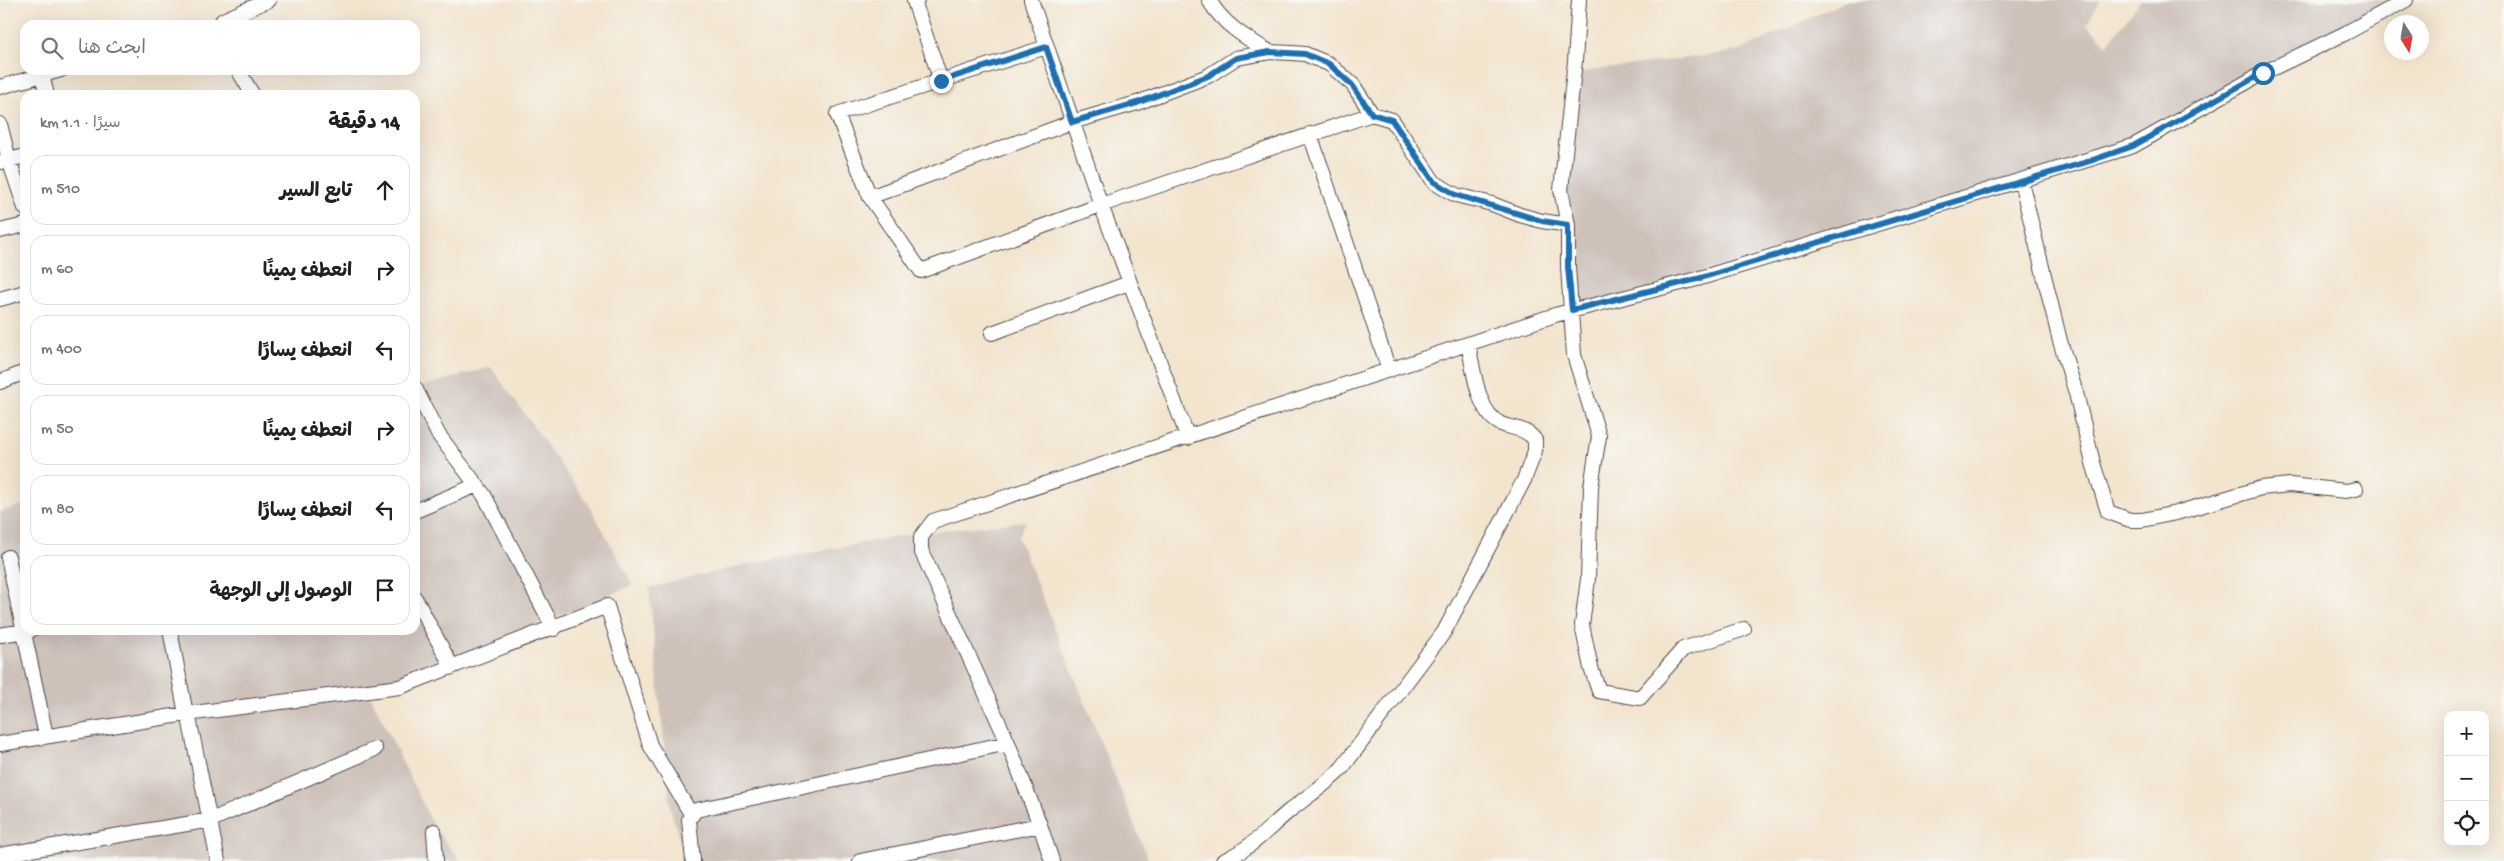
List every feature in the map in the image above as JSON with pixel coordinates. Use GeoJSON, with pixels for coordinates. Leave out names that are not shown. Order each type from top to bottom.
{"type":"FeatureCollection","features":[{"type":"Feature","properties":{"kind":"street"},"geometry":{"type":"LineString","coordinates":[[223,20],[269,0]]}},
{"type":"Feature","properties":{"kind":"street"},"geometry":{"type":"LineString","coordinates":[[917,0],[914,1],[941,81]]}},
{"type":"Feature","properties":{"kind":"street"},"geometry":{"type":"LineString","coordinates":[[1031,0],[1101,205],[1188,438]]}},
{"type":"Feature","properties":{"kind":"street"},"geometry":{"type":"LineString","coordinates":[[1209,0],[1216,12],[1241,36],[1270,52]]}},
{"type":"Feature","properties":{"kind":"street"},"geometry":{"type":"LineString","coordinates":[[1579,0],[1576,61],[1561,190],[1568,225],[1568,267],[1574,355],[1599,436],[1591,487],[1588,579],[1582,625],[1590,668],[1599,690],[1640,698],[1683,649],[1744,629]]}},
{"type":"Feature","properties":{"kind":"street"},"geometry":{"type":"LineString","coordinates":[[1052,861],[1008,743],[923,556],[920,543],[924,530],[939,518],[1188,438],[1572,310],[1697,279],[2133,146],[2263,73],[2406,0]]}},
{"type":"Feature","properties":{"kind":"street"},"geometry":{"type":"LineString","coordinates":[[1046,47],[837,114],[870,197],[921,271],[1101,205],[1372,114],[1392,120],[1434,182],[1445,189],[1456,195],[1542,221],[1568,225]]}},
{"type":"Feature","properties":{"kind":"street"},"geometry":{"type":"LineString","coordinates":[[870,197],[1072,122],[1137,103],[1208,76],[1236,58],[1270,52],[1305,54],[1329,64],[1352,85],[1372,114]]}},
{"type":"Feature","properties":{"kind":"street"},"geometry":{"type":"LineString","coordinates":[[0,87],[42,75],[46,90]]}},
{"type":"Feature","properties":{"kind":"street"},"geometry":{"type":"LineString","coordinates":[[241,75],[250,90]]}},
{"type":"Feature","properties":{"kind":"street"},"geometry":{"type":"LineString","coordinates":[[0,124],[4,161],[20,197]]}},
{"type":"Feature","properties":{"kind":"street"},"geometry":{"type":"LineString","coordinates":[[1310,134],[1389,370]]}},
{"type":"Feature","properties":{"kind":"street"},"geometry":{"type":"LineString","coordinates":[[4,161],[20,157]]}},
{"type":"Feature","properties":{"kind":"street"},"geometry":{"type":"LineString","coordinates":[[2020,181],[2060,341],[2108,512],[2130,520],[2142,520],[2261,488],[2290,484],[2346,491],[2356,489]]}},
{"type":"Feature","properties":{"kind":"street"},"geometry":{"type":"LineString","coordinates":[[0,231],[20,226]]}},
{"type":"Feature","properties":{"kind":"street"},"geometry":{"type":"LineString","coordinates":[[992,333],[1129,282]]}},
{"type":"Feature","properties":{"kind":"street"},"geometry":{"type":"LineString","coordinates":[[0,299],[20,293]]}},
{"type":"Feature","properties":{"kind":"street"},"geometry":{"type":"LineString","coordinates":[[1223,861],[1259,840],[1287,812],[1332,780],[1342,768],[1444,632],[1524,480],[1534,451],[1535,440],[1529,432],[1500,423],[1486,409],[1481,400],[1468,344]]}},
{"type":"Feature","properties":{"kind":"street"},"geometry":{"type":"LineString","coordinates":[[0,382],[20,374]]}},
{"type":"Feature","properties":{"kind":"street"},"geometry":{"type":"LineString","coordinates":[[420,398],[438,434],[477,486],[554,628]]}},
{"type":"Feature","properties":{"kind":"street"},"geometry":{"type":"LineString","coordinates":[[420,509],[477,486]]}},
{"type":"Feature","properties":{"kind":"street"},"geometry":{"type":"LineString","coordinates":[[8,557],[20,599]]}},
{"type":"Feature","properties":{"kind":"street"},"geometry":{"type":"LineString","coordinates":[[0,744],[186,714],[400,687],[607,606],[650,745],[691,814]]}},
{"type":"Feature","properties":{"kind":"street"},"geometry":{"type":"LineString","coordinates":[[420,607],[452,667]]}},
{"type":"Feature","properties":{"kind":"street"},"geometry":{"type":"LineString","coordinates":[[0,635],[20,632]]}},
{"type":"Feature","properties":{"kind":"street"},"geometry":{"type":"LineString","coordinates":[[30,635],[46,736]]}},
{"type":"Feature","properties":{"kind":"street"},"geometry":{"type":"LineString","coordinates":[[171,635],[218,861]]}},
{"type":"Feature","properties":{"kind":"street"},"geometry":{"type":"LineString","coordinates":[[693,861],[689,819],[691,814],[701,808],[1008,743]]}},
{"type":"Feature","properties":{"kind":"street"},"geometry":{"type":"LineString","coordinates":[[0,855],[210,820],[375,750]]}},
{"type":"Feature","properties":{"kind":"street"},"geometry":{"type":"LineString","coordinates":[[860,861],[1040,825]]}},
{"type":"Feature","properties":{"kind":"street"},"geometry":{"type":"LineString","coordinates":[[434,831],[436,861]]}},
{"type":"Feature","properties":{"kind":"shaded area"},"geometry":{"type":"Polygon","coordinates":[[[1848,0],[2100,0],[2087,24],[2107,45],[2141,0],[2406,0],[2133,146],[1572,310],[1564,162],[1574,73],[1740,51],[1848,0]]]}},
{"type":"Feature","properties":{"kind":"shaded area"},"geometry":{"type":"Polygon","coordinates":[[[491,367],[588,503],[633,585],[370,695],[435,829],[461,861],[0,861],[0,512],[20,506],[20,635],[420,635],[420,387],[491,367]]]}},
{"type":"Feature","properties":{"kind":"shaded area"},"geometry":{"type":"Polygon","coordinates":[[[1026,521],[1018,537],[1149,861],[686,861],[670,807],[649,588],[748,564],[911,534],[1026,521]]]}},
{"type":"Feature","properties":{"kind":"route"},"geometry":{"type":"LineString","coordinates":[[941,81],[1046,47],[1072,122],[1137,103],[1208,76],[1236,58],[1270,52],[1305,54],[1319,58],[1329,64],[1352,85],[1372,114],[1392,120],[1407,139],[1434,182],[1456,195],[1471,200],[1492,204],[1542,221],[1568,225],[1568,267],[1572,310],[1697,279],[2090,161],[2133,146],[2263,73]]}}]}
